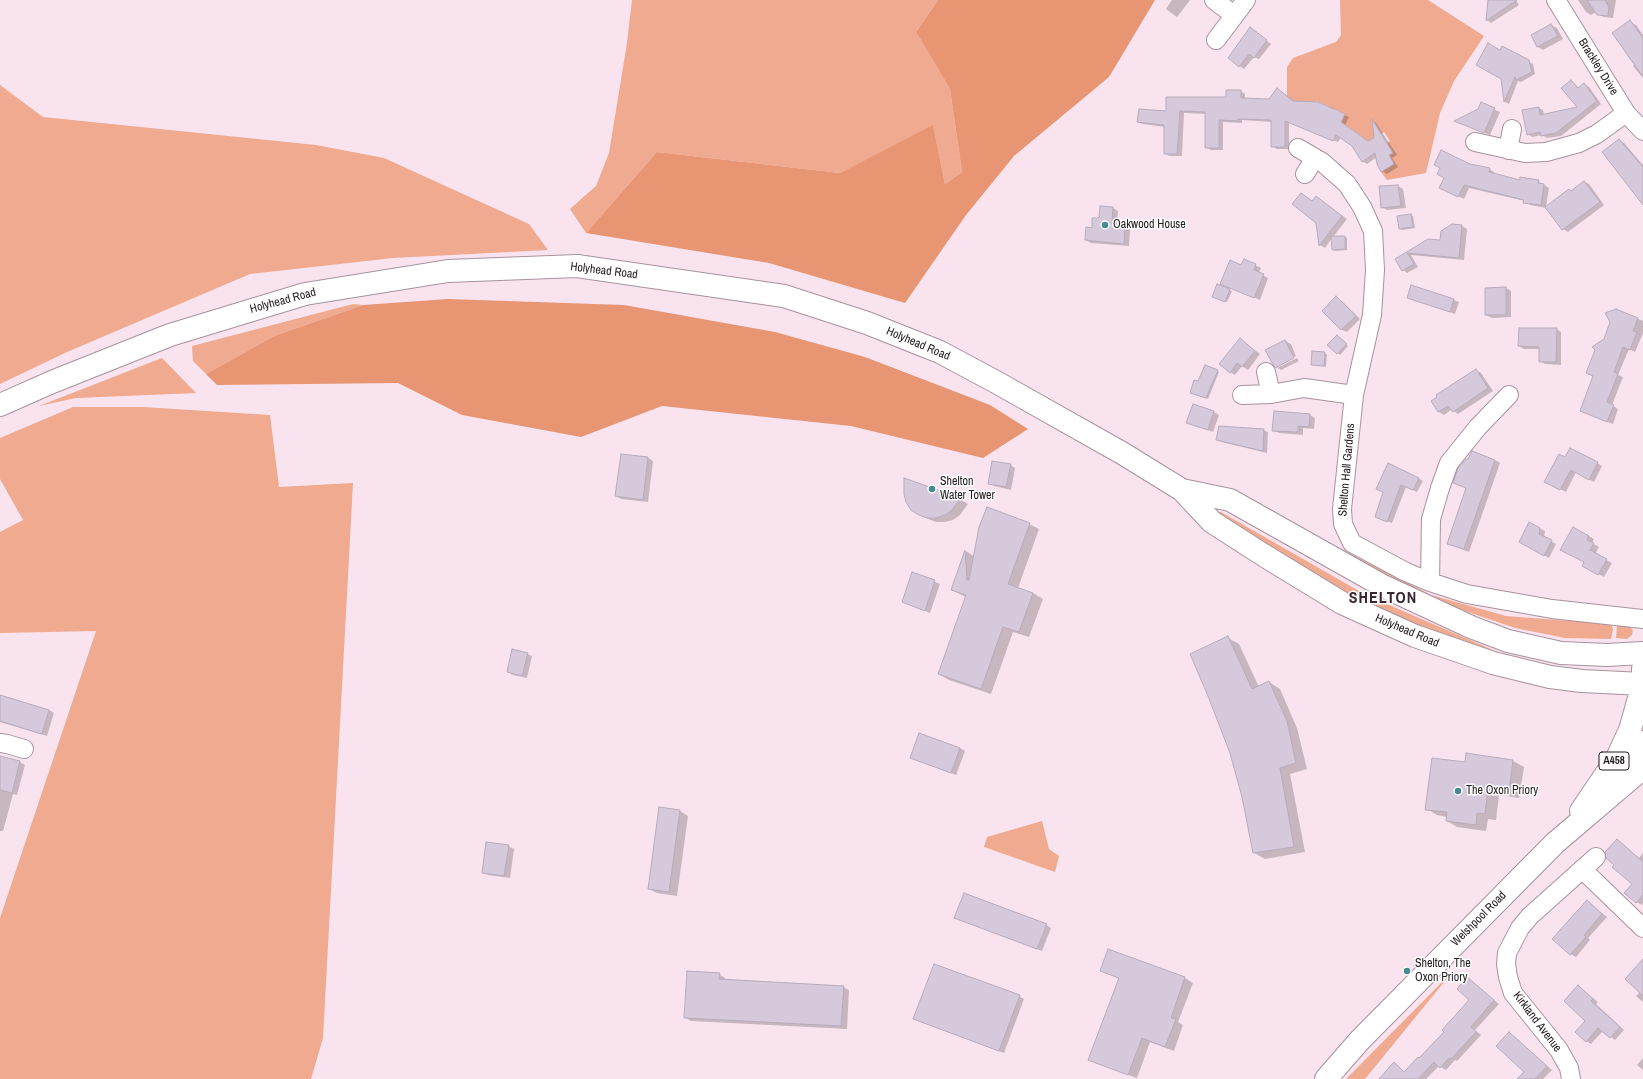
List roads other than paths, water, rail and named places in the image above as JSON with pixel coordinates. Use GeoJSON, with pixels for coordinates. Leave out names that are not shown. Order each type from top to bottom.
{"type":"FeatureCollection","features":[{"type":"Feature","properties":{"kind":"main road","name":"Holyhead Road"},"geometry":{"type":"LineString","coordinates":[[0,405],[52,382],[170,335],[305,294],[448,271],[577,266],[784,296],[867,324],[940,352],[1115,449],[1182,490],[1212,522],[1342,603],[1415,636],[1492,663],[1550,677],[1582,681],[1643,684]]}},
{"type":"Feature","properties":{"kind":"main road","name":"Holyhead Road"},"geometry":{"type":"LineString","coordinates":[[1182,490],[1230,500],[1383,586],[1471,627],[1508,641],[1561,652],[1606,655],[1643,653]]}},
{"type":"Feature","properties":{"kind":"main road","name":"Welshpool Road"},"geometry":{"type":"LineString","coordinates":[[1568,831],[1617,758],[1630,730],[1643,684],[1643,653]]}},
{"type":"Feature","properties":{"kind":"main road","name":"Welshpool Road"},"geometry":{"type":"LineString","coordinates":[[1627,783],[1643,742]]}},
{"type":"Feature","properties":{"kind":"main road","name":"Welshpool Road"},"geometry":{"type":"LineString","coordinates":[[1326,1079],[1360,1040],[1568,831],[1643,768]]}},
{"type":"Feature","properties":{"kind":"street"},"geometry":{"type":"LineString","coordinates":[[1214,0],[1234,15]]}},
{"type":"Feature","properties":{"kind":"street"},"geometry":{"type":"LineString","coordinates":[[1216,40],[1246,0]]}},
{"type":"Feature","properties":{"kind":"street","name":"Brackley Drive"},"geometry":{"type":"LineString","coordinates":[[1556,0],[1626,113],[1643,131]]}},
{"type":"Feature","properties":{"kind":"street"},"geometry":{"type":"LineString","coordinates":[[1475,142],[1508,150],[1525,152],[1546,152],[1563,149],[1597,134],[1626,113]]}},
{"type":"Feature","properties":{"kind":"street"},"geometry":{"type":"LineString","coordinates":[[1508,150],[1512,129]]}},
{"type":"Feature","properties":{"kind":"street","name":"Shelton Hall Gardens"},"geometry":{"type":"LineString","coordinates":[[1298,148],[1316,158],[1334,171],[1347,184],[1362,207],[1373,230],[1375,270],[1372,315],[1354,395],[1342,509],[1343,524],[1352,543],[1406,572],[1430,582]]}},
{"type":"Feature","properties":{"kind":"street"},"geometry":{"type":"LineString","coordinates":[[1305,174],[1316,158]]}},
{"type":"Feature","properties":{"kind":"street"},"geometry":{"type":"LineString","coordinates":[[1266,372],[1271,394]]}},
{"type":"Feature","properties":{"kind":"street"},"geometry":{"type":"LineString","coordinates":[[1242,395],[1271,394],[1304,388],[1354,395]]}},
{"type":"Feature","properties":{"kind":"street"},"geometry":{"type":"LineString","coordinates":[[1510,395],[1478,427],[1449,463],[1431,519],[1430,582],[1467,594],[1642,625]]}},
{"type":"Feature","properties":{"kind":"street"},"geometry":{"type":"LineString","coordinates":[[1643,642],[1643,653]]}},
{"type":"Feature","properties":{"kind":"street"},"geometry":{"type":"LineString","coordinates":[[0,743],[24,749]]}},
{"type":"Feature","properties":{"kind":"street","name":"Kirkland Avenue"},"geometry":{"type":"LineString","coordinates":[[1571,1079],[1569,1068],[1559,1050],[1513,993],[1506,964],[1507,953],[1520,928],[1530,916],[1596,857]]}},
{"type":"Feature","properties":{"kind":"street"},"geometry":{"type":"LineString","coordinates":[[1582,869],[1643,928]]}},
{"type":"Feature","properties":{"kind":"place","name":"Oakwood House"},"geometry":{"type":"Point","coordinates":[1105,225]}},
{"type":"Feature","properties":{"kind":"place","name":"Shelton Water Tower"},"geometry":{"type":"Point","coordinates":[932,489]}},
{"type":"Feature","properties":{"kind":"place","name":"The Oxon Priory"},"geometry":{"type":"Point","coordinates":[1458,791]}},
{"type":"Feature","properties":{"kind":"place","name":"Shelton, The Oxon Priory"},"geometry":{"type":"Point","coordinates":[1407,971]}},
{"type":"Feature","properties":{"kind":"district","name":"SHELTON"},"geometry":{"type":"Point","coordinates":[1383,599]}}]}
